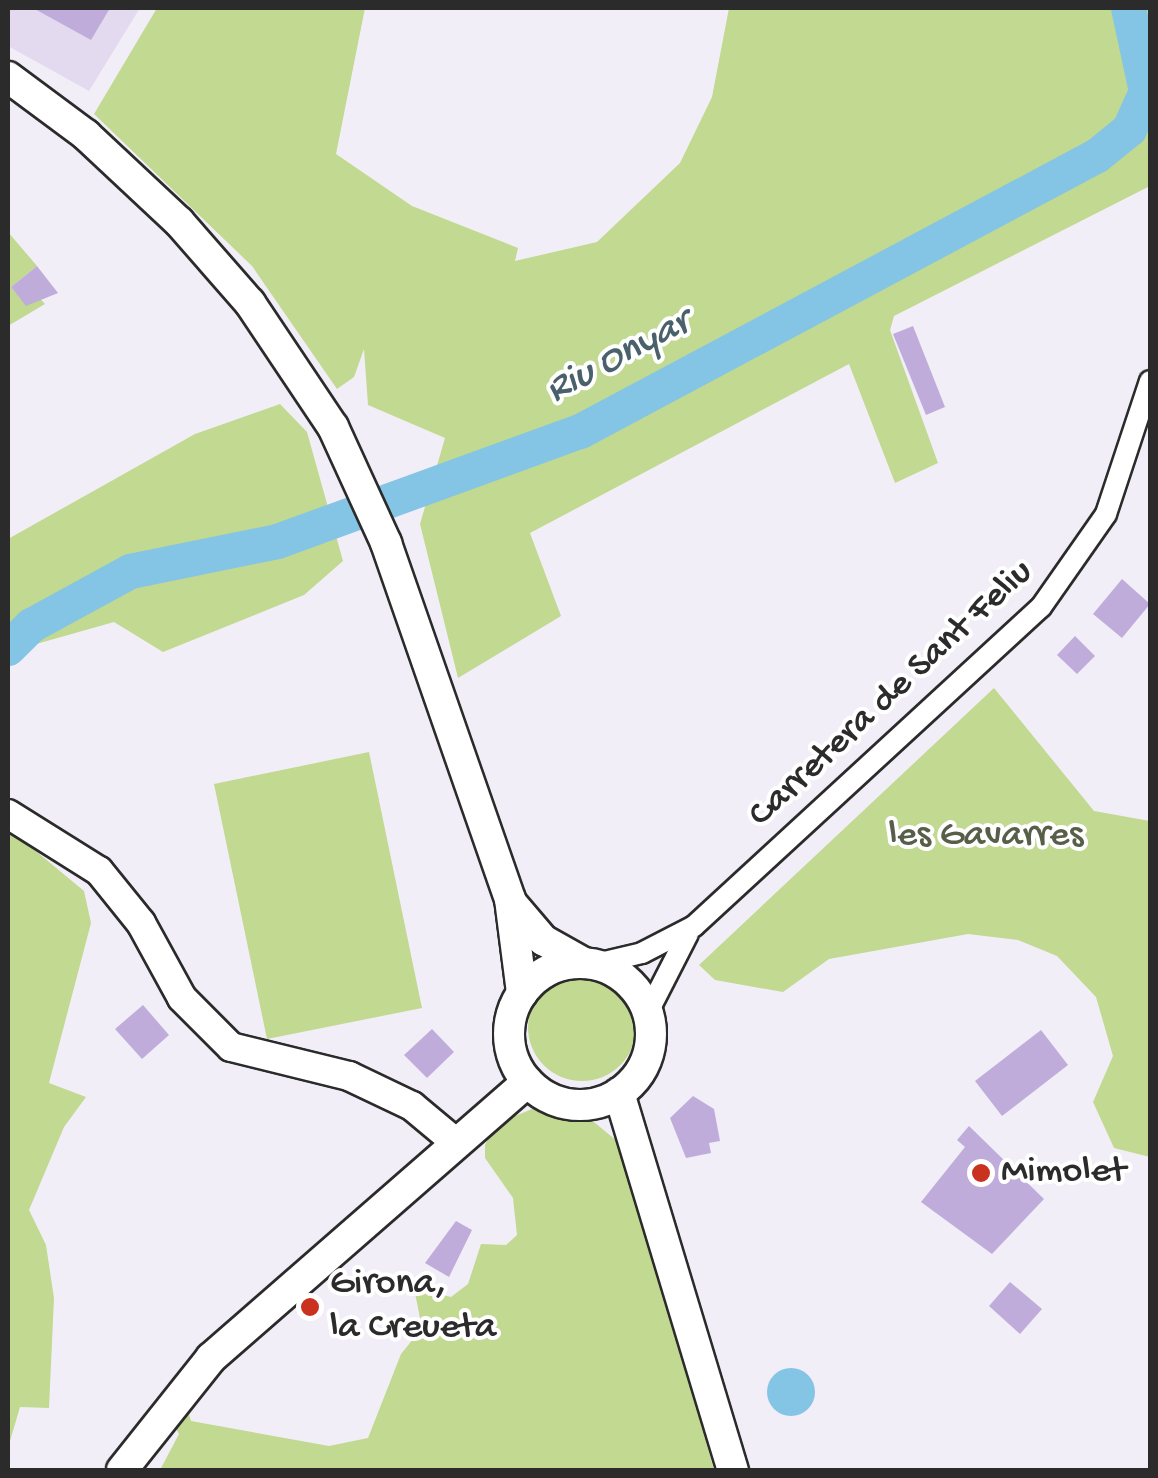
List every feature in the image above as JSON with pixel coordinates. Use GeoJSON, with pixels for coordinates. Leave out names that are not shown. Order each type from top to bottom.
{"type":"FeatureCollection","features":[{"type":"Feature","properties":{"kind":"main road"},"geometry":{"type":"LineString","coordinates":[[8,78],[36,96],[136,179],[211,257],[333,427],[414,619],[510,900],[522,992],[509,1038],[527,1082],[565,1104],[618,1093],[646,1059],[648,1012],[628,981],[543,940],[510,900]]}},
{"type":"Feature","properties":{"kind":"main road"},"geometry":{"type":"LineString","coordinates":[[522,992],[549,970],[590,964]]}},
{"type":"Feature","properties":{"kind":"main road"},"geometry":{"type":"LineString","coordinates":[[122,1470],[211,1358],[454,1141],[527,1082]]}},
{"type":"Feature","properties":{"kind":"main road"},"geometry":{"type":"LineString","coordinates":[[618,1093],[733,1470]]}},
{"type":"Feature","properties":{"kind":"street","name":"Carretera de Sant Feliu"},"geometry":{"type":"LineString","coordinates":[[648,1012],[659,979],[694,926],[1070,572],[1116,489],[1150,381]]}},
{"type":"Feature","properties":{"kind":"street"},"geometry":{"type":"LineString","coordinates":[[8,814],[100,872],[141,923],[182,998],[232,1047],[349,1076],[412,1106],[454,1141]]}},
{"type":"Feature","properties":{"kind":"street","name":"Carretera de Sant Feliu"},"geometry":{"type":"LineString","coordinates":[[590,964],[642,954],[694,926]]}},
{"type":"Feature","properties":{"kind":"shaded area"},"geometry":{"type":"Polygon","coordinates":[[[8,8],[140,8],[89,91],[8,46],[8,8]]]}},
{"type":"Feature","properties":{"kind":"green space"},"geometry":{"type":"Polygon","coordinates":[[[157,8],[365,8],[336,154],[412,206],[518,248],[515,261],[597,242],[680,163],[712,97],[729,8],[1150,8],[1150,186],[894,316],[890,330],[938,463],[895,483],[849,364],[530,533],[561,616],[458,678],[420,524],[445,438],[368,405],[364,349],[354,377],[337,389],[252,266],[94,114],[157,8]]]}},
{"type":"Feature","properties":{"kind":"green space"},"geometry":{"type":"Polygon","coordinates":[[[8,232],[37,266],[11,287],[26,305],[38,296],[45,304],[8,326],[8,232]]]}},
{"type":"Feature","properties":{"kind":"green space"},"geometry":{"type":"Polygon","coordinates":[[[280,404],[307,432],[343,561],[304,595],[163,652],[114,622],[8,652],[8,539],[195,434],[280,404]]]}},
{"type":"Feature","properties":{"kind":"green space","name":"les Gavarres"},"geometry":{"type":"Polygon","coordinates":[[[994,688],[1094,811],[1150,821],[1150,1157],[1114,1148],[1093,1102],[1113,1056],[1096,997],[1057,956],[1018,940],[968,934],[829,959],[783,992],[715,980],[699,965],[994,688]]]}},
{"type":"Feature","properties":{"kind":"green space"},"geometry":{"type":"Polygon","coordinates":[[[369,752],[422,1008],[267,1039],[214,784],[369,752]]]}},
{"type":"Feature","properties":{"kind":"green space"},"geometry":{"type":"Polygon","coordinates":[[[8,828],[84,891],[91,923],[49,1083],[86,1097],[64,1127],[29,1210],[46,1245],[54,1298],[49,1408],[20,1407],[8,1448],[8,828]]]}},
{"type":"Feature","properties":{"kind":"green space"},"geometry":{"type":"Polygon","coordinates":[[[582,973],[603,977],[620,989],[632,1006],[636,1027],[632,1048],[620,1065],[603,1077],[582,1081],[561,1077],[544,1065],[532,1048],[528,1027],[532,1006],[544,989],[561,977],[582,973]]]}},
{"type":"Feature","properties":{"kind":"green space"},"geometry":{"type":"Polygon","coordinates":[[[537,1107],[583,1113],[623,1146],[714,1470],[160,1470],[179,1434],[172,1421],[179,1412],[188,1411],[191,1421],[329,1446],[368,1438],[401,1354],[422,1328],[414,1288],[451,1297],[468,1284],[481,1244],[506,1245],[517,1235],[513,1198],[485,1158],[485,1145],[496,1124],[537,1107]]]}},
{"type":"Feature","properties":{"kind":"water"},"geometry":{"type":"Polygon","coordinates":[[[791,1368],[808,1375],[815,1392],[808,1409],[791,1416],[774,1409],[767,1392],[774,1375],[791,1368]]]}},
{"type":"Feature","properties":{"kind":"building"},"geometry":{"type":"Polygon","coordinates":[[[33,8],[110,8],[91,40],[33,8]]]}},
{"type":"Feature","properties":{"kind":"building"},"geometry":{"type":"Polygon","coordinates":[[[37,266],[58,293],[26,306],[11,287],[37,266]]]}},
{"type":"Feature","properties":{"kind":"building"},"geometry":{"type":"Polygon","coordinates":[[[913,326],[945,407],[926,415],[893,334],[913,326]]]}},
{"type":"Feature","properties":{"kind":"building"},"geometry":{"type":"Polygon","coordinates":[[[1122,579],[1150,604],[1122,638],[1093,614],[1122,579]]]}},
{"type":"Feature","properties":{"kind":"building"},"geometry":{"type":"Polygon","coordinates":[[[1075,636],[1095,656],[1077,674],[1057,655],[1075,636]]]}},
{"type":"Feature","properties":{"kind":"building"},"geometry":{"type":"Polygon","coordinates":[[[143,1005],[169,1035],[142,1059],[115,1029],[143,1005]]]}},
{"type":"Feature","properties":{"kind":"building"},"geometry":{"type":"Polygon","coordinates":[[[432,1029],[454,1052],[427,1078],[404,1055],[432,1029]]]}},
{"type":"Feature","properties":{"kind":"building"},"geometry":{"type":"Polygon","coordinates":[[[1041,1030],[1068,1065],[1002,1116],[975,1081],[1041,1030]]]}},
{"type":"Feature","properties":{"kind":"building"},"geometry":{"type":"Polygon","coordinates":[[[693,1096],[714,1109],[720,1141],[709,1143],[711,1153],[686,1158],[670,1118],[693,1096]]]}},
{"type":"Feature","properties":{"kind":"building","name":"Mimolet"},"geometry":{"type":"Polygon","coordinates":[[[969,1126],[1044,1199],[992,1254],[921,1202],[965,1147],[957,1140],[969,1126]]]}},
{"type":"Feature","properties":{"kind":"building"},"geometry":{"type":"Polygon","coordinates":[[[456,1221],[472,1230],[449,1277],[425,1263],[456,1221]]]}},
{"type":"Feature","properties":{"kind":"building"},"geometry":{"type":"Polygon","coordinates":[[[1010,1282],[1042,1309],[1020,1334],[989,1306],[1010,1282]]]}},
{"type":"Feature","properties":{"kind":"waterway","name":"Riu Onyar"},"geometry":{"type":"LineString","coordinates":[[8,648],[31,625],[130,571],[277,541],[580,431],[1097,155],[1129,129],[1146,91],[1128,8]]}},
{"type":"Feature","properties":{"kind":"place","name":"Mimolet"},"geometry":{"type":"Point","coordinates":[981,1173]}},
{"type":"Feature","properties":{"kind":"place","name":"Girona, la Creueta"},"geometry":{"type":"Point","coordinates":[310,1307]}}]}
